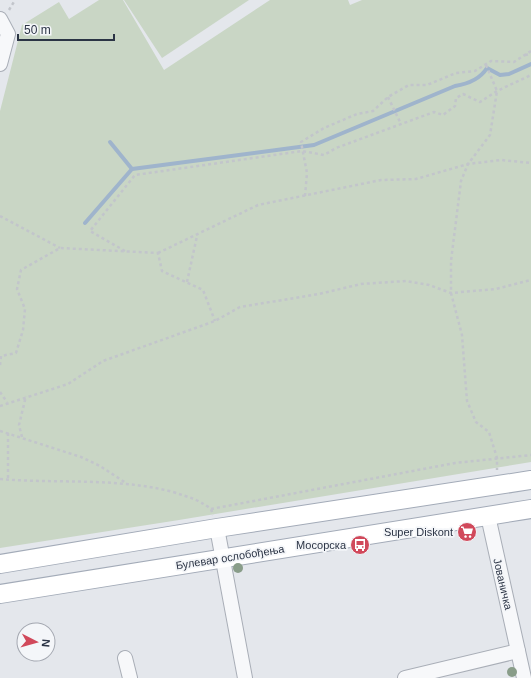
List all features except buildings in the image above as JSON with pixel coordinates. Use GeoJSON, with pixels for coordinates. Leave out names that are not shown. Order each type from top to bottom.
{"type":"FeatureCollection","features":[{"type":"Feature","properties":{"kind":"main road"},"geometry":{"type":"LineString","coordinates":[[0,564],[215,523],[531,480]]}},
{"type":"Feature","properties":{"kind":"main road","name":"Булевар ослобођења"},"geometry":{"type":"LineString","coordinates":[[0,594],[531,509]]}},
{"type":"Feature","properties":{"kind":"street"},"geometry":{"type":"LineString","coordinates":[[0,19],[8,34],[0,64]]}},
{"type":"Feature","properties":{"kind":"street","name":"Јованичка"},"geometry":{"type":"LineString","coordinates":[[488,516],[524,678]]}},
{"type":"Feature","properties":{"kind":"street"},"geometry":{"type":"LineString","coordinates":[[215,523],[245,678]]}},
{"type":"Feature","properties":{"kind":"street"},"geometry":{"type":"LineString","coordinates":[[405,678],[436,674],[518,651]]}},
{"type":"Feature","properties":{"kind":"street"},"geometry":{"type":"LineString","coordinates":[[125,658],[130,678]]}},
{"type":"Feature","properties":{"kind":"path"},"geometry":{"type":"LineString","coordinates":[[305,196],[307,173],[301,142],[324,128],[357,114],[373,111],[388,97],[408,85],[427,85],[456,73],[475,71],[491,61],[514,62],[521,56],[531,51]]}},
{"type":"Feature","properties":{"kind":"path"},"geometry":{"type":"LineString","coordinates":[[521,56],[531,54]]}},
{"type":"Feature","properties":{"kind":"path"},"geometry":{"type":"LineString","coordinates":[[486,65],[497,91],[490,135],[468,164],[461,181],[451,261],[451,293],[462,335],[466,401],[476,422],[489,432],[497,458],[498,477]]}},
{"type":"Feature","properties":{"kind":"path"},"geometry":{"type":"LineString","coordinates":[[125,251],[90,231],[134,175],[302,151],[324,156],[336,148],[434,112],[443,115],[455,106],[456,98],[463,94],[480,102],[497,91],[531,75]]}},
{"type":"Feature","properties":{"kind":"path"},"geometry":{"type":"LineString","coordinates":[[388,97],[401,124]]}},
{"type":"Feature","properties":{"kind":"path"},"geometry":{"type":"LineString","coordinates":[[0,216],[60,248],[158,253],[258,205],[381,180],[416,179],[468,164],[501,160],[531,163]]}},
{"type":"Feature","properties":{"kind":"path"},"geometry":{"type":"LineString","coordinates":[[187,282],[197,235]]}},
{"type":"Feature","properties":{"kind":"path"},"geometry":{"type":"LineString","coordinates":[[0,365],[1,356],[16,353],[23,330],[25,310],[17,289],[21,270],[60,248]]}},
{"type":"Feature","properties":{"kind":"path"},"geometry":{"type":"LineString","coordinates":[[158,253],[162,271],[203,290],[215,321]]}},
{"type":"Feature","properties":{"kind":"path"},"geometry":{"type":"LineString","coordinates":[[0,406],[7,402],[68,384],[103,361],[215,321],[240,307],[319,294],[361,284],[406,281],[429,285],[451,293],[496,289],[531,280]]}},
{"type":"Feature","properties":{"kind":"path"},"geometry":{"type":"LineString","coordinates":[[0,392],[7,402]]}},
{"type":"Feature","properties":{"kind":"path"},"geometry":{"type":"LineString","coordinates":[[22,437],[19,425],[26,396]]}},
{"type":"Feature","properties":{"kind":"path"},"geometry":{"type":"LineString","coordinates":[[0,431],[81,457],[100,466],[126,483]]}},
{"type":"Feature","properties":{"kind":"path"},"geometry":{"type":"LineString","coordinates":[[8,433],[8,480]]}},
{"type":"Feature","properties":{"kind":"path"},"geometry":{"type":"LineString","coordinates":[[212,509],[432,467],[531,455]]}},
{"type":"Feature","properties":{"kind":"path"},"geometry":{"type":"LineString","coordinates":[[0,479],[147,485],[199,500],[212,509],[215,523]]}},
{"type":"Feature","properties":{"kind":"green space"},"geometry":{"type":"Polygon","coordinates":[[[99,0],[123,0],[164,70],[270,0],[348,0],[350,5],[362,0],[531,0],[531,462],[0,548],[0,111],[22,25],[59,2],[69,19],[99,0]]]}},
{"type":"Feature","properties":{"kind":"green space"},"geometry":{"type":"Polygon","coordinates":[[[124,0],[249,0],[162,58],[124,0]]]}},
{"type":"Feature","properties":{"kind":"waterway"},"geometry":{"type":"LineString","coordinates":[[85,223],[132,169],[314,145],[455,86],[469,82],[481,75],[487,68],[500,75],[509,74],[531,64]]}},
{"type":"Feature","properties":{"kind":"waterway"},"geometry":{"type":"LineString","coordinates":[[110,142],[132,169]]}},
{"type":"Feature","properties":{"kind":"place","name":"Super Diskont"},"geometry":{"type":"Point","coordinates":[467,532]}},
{"type":"Feature","properties":{"kind":"place","name":"Мосорска"},"geometry":{"type":"Point","coordinates":[360,545]}}]}
